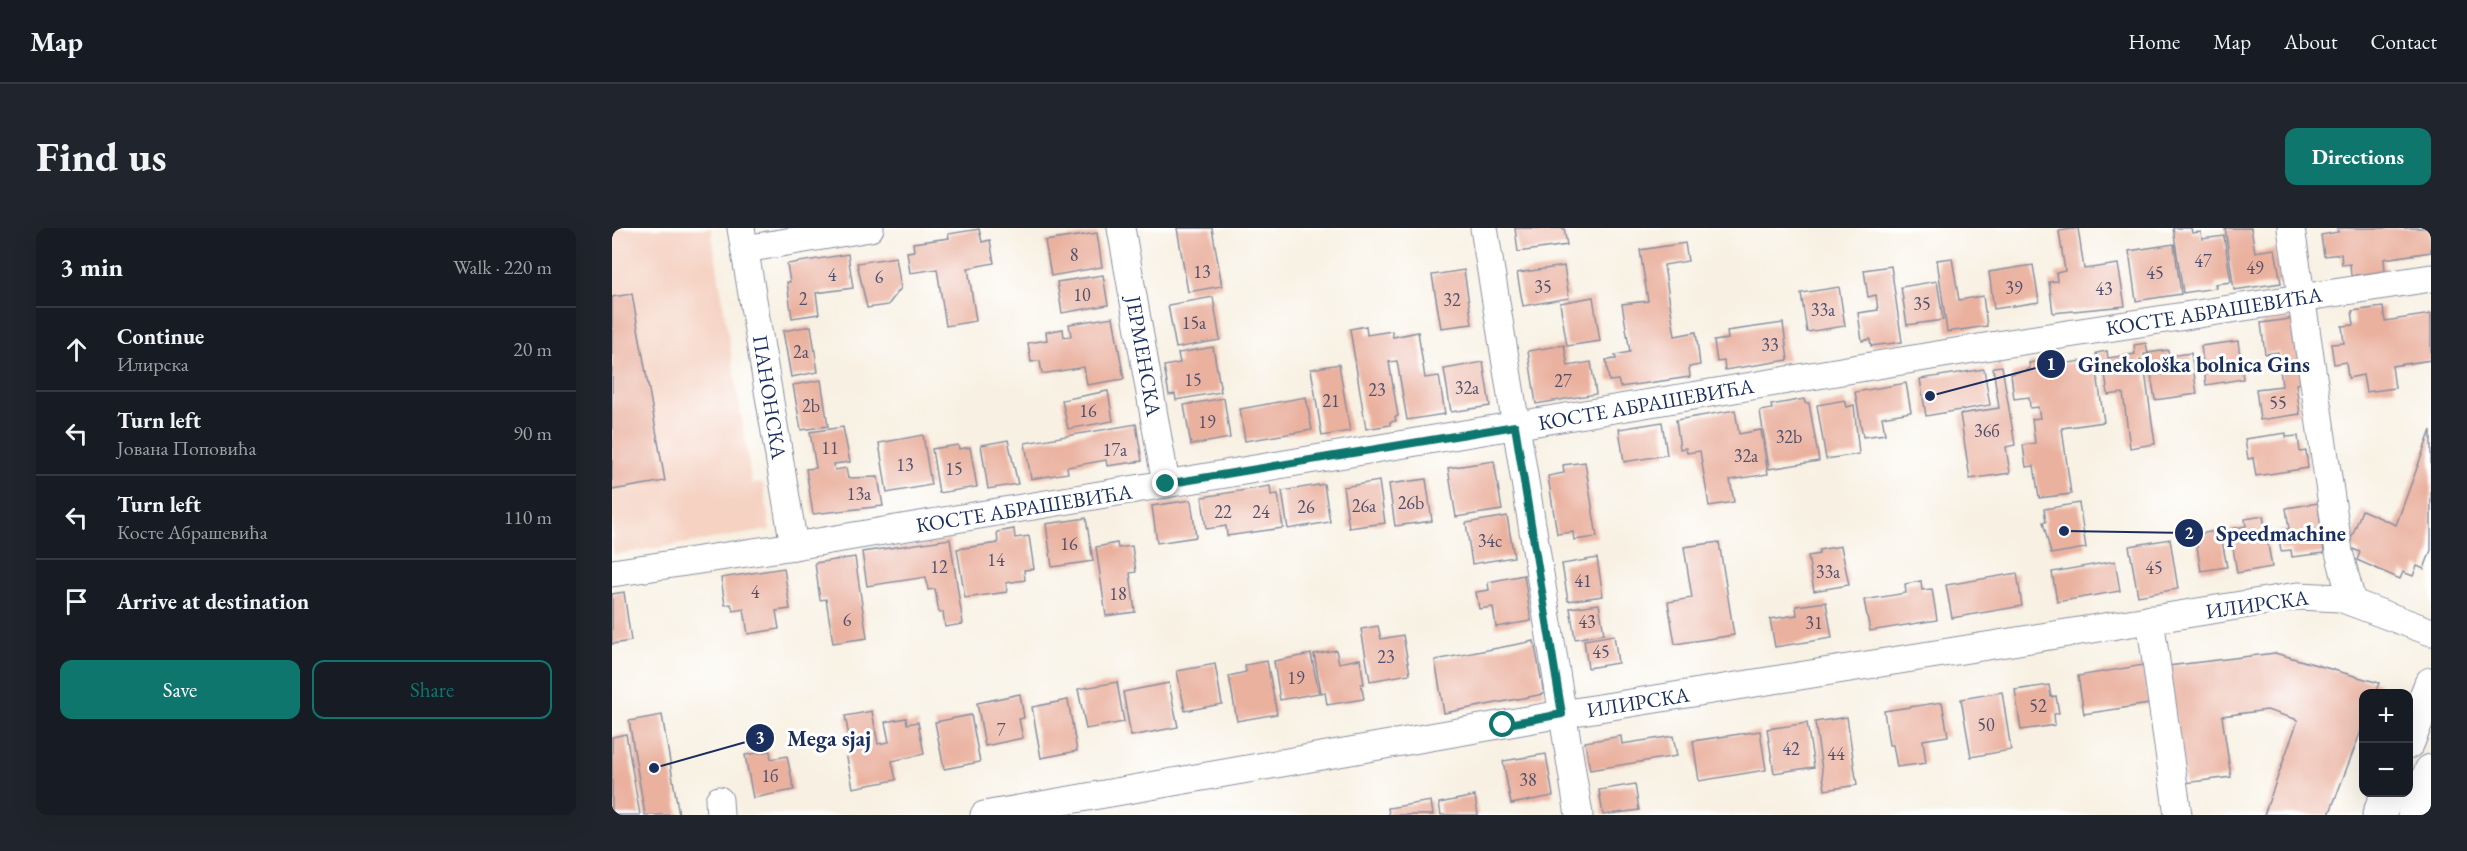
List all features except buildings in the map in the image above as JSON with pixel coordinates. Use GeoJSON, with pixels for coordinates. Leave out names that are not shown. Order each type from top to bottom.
{"type":"FeatureCollection","features":[{"type":"Feature","properties":{"kind":"main road"},"geometry":{"type":"LineString","coordinates":[[2413,731],[2431,684]]}},
{"type":"Feature","properties":{"kind":"main road"},"geometry":{"type":"LineString","coordinates":[[2414,815],[2431,771]]}},
{"type":"Feature","properties":{"kind":"main road"},"geometry":{"type":"LineString","coordinates":[[2379,815],[2386,797]]}},
{"type":"Feature","properties":{"kind":"street","name":"ПАНОНСКА"},"geometry":{"type":"LineString","coordinates":[[794,546],[743,238],[870,228]]}},
{"type":"Feature","properties":{"kind":"street","name":"ЈЕРМЕНСКА"},"geometry":{"type":"LineString","coordinates":[[1121,228],[1166,484]]}},
{"type":"Feature","properties":{"kind":"street"},"geometry":{"type":"LineString","coordinates":[[1484,228],[1579,815]]}},
{"type":"Feature","properties":{"kind":"street"},"geometry":{"type":"LineString","coordinates":[[2290,228],[2338,552],[2352,602]]}},
{"type":"Feature","properties":{"kind":"street","name":"КОСТЕ АБРАШЕВИЋА"},"geometry":{"type":"LineString","coordinates":[[612,573],[794,546],[2003,344],[2431,278]]}},
{"type":"Feature","properties":{"kind":"street","name":"ИЛИРСКА"},"geometry":{"type":"LineString","coordinates":[[984,815],[1562,714],[2298,596],[2326,596],[2352,602],[2431,632]]}},
{"type":"Feature","properties":{"kind":"street"},"geometry":{"type":"LineString","coordinates":[[2150,619],[2178,815]]}},
{"type":"Feature","properties":{"kind":"shaded area"},"geometry":{"type":"Polygon","coordinates":[[[612,228],[711,228],[752,484],[763,483],[770,530],[612,555],[612,228]]]}},
{"type":"Feature","properties":{"kind":"place","name":"Ginekološka bolnica Gins"},"geometry":{"type":"Point","coordinates":[1930,396]}},
{"type":"Feature","properties":{"kind":"place","name":"Speedmachine"},"geometry":{"type":"Point","coordinates":[2064,531]}},
{"type":"Feature","properties":{"kind":"place","name":"Mega sjaj"},"geometry":{"type":"Point","coordinates":[654,768]}},
{"type":"Feature","properties":{"kind":"route"},"geometry":{"type":"LineString","coordinates":[[1166,484],[1515,426],[1562,714],[1503,725]]}}]}
